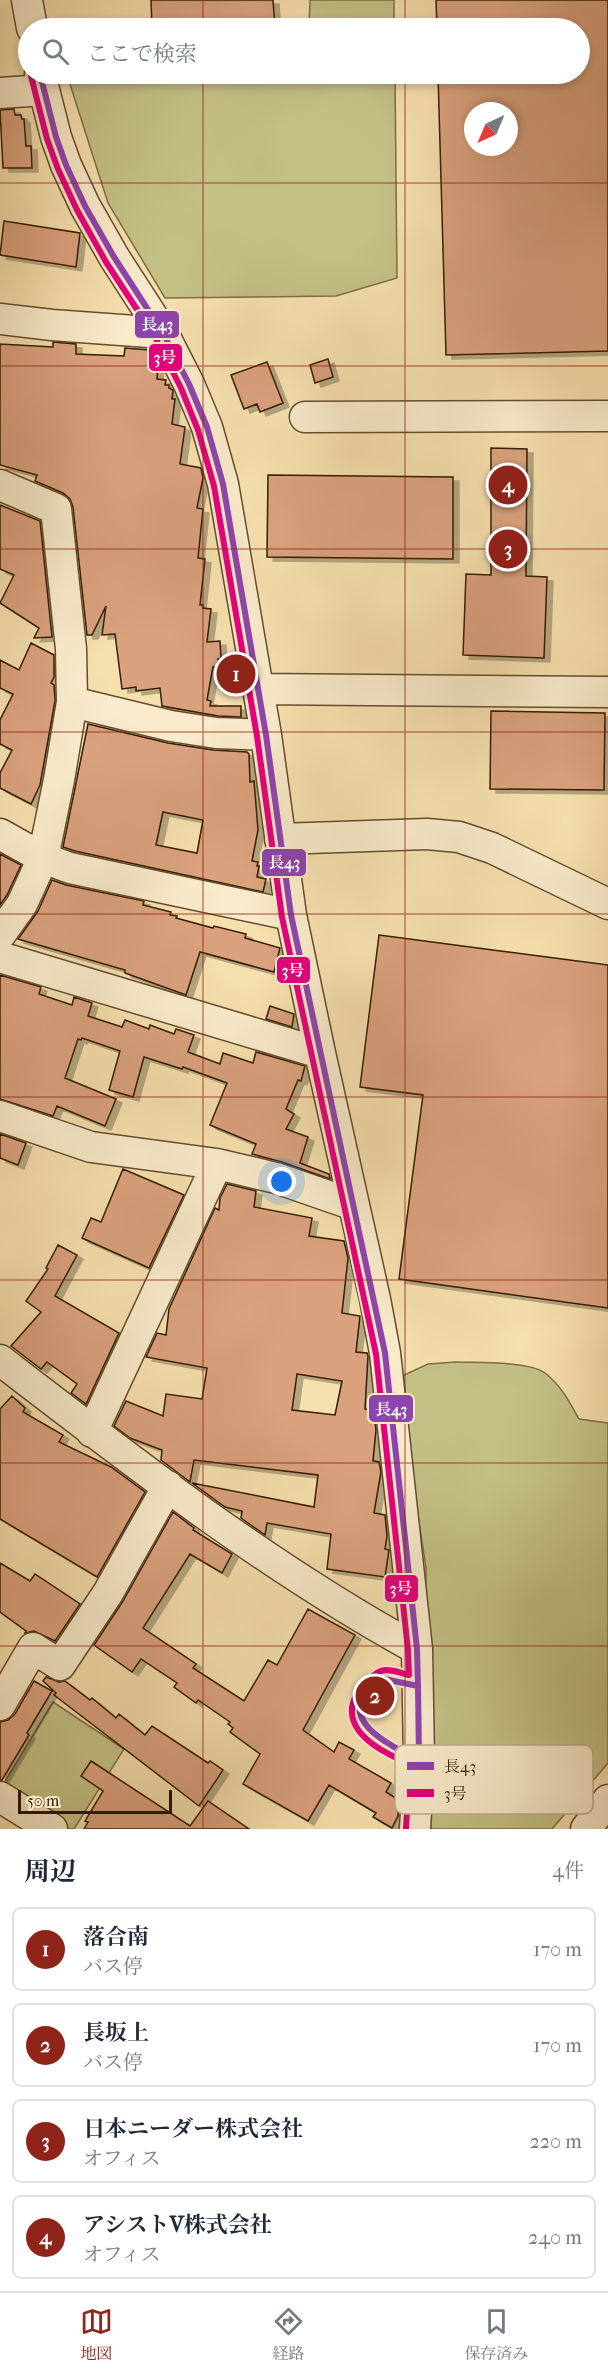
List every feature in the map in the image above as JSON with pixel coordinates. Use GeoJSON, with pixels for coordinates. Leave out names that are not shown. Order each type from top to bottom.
{"type":"FeatureCollection","features":[{"type":"Feature","properties":{"kind":"street"},"geometry":{"type":"LineString","coordinates":[[27,0],[30,18]]}},
{"type":"Feature","properties":{"kind":"street"},"geometry":{"type":"LineString","coordinates":[[0,93],[34,84]]}},
{"type":"Feature","properties":{"kind":"street"},"geometry":{"type":"LineString","coordinates":[[43,84],[66,165],[85,206],[114,257],[164,333],[200,409],[223,483],[266,735],[291,915],[385,1353],[417,1649],[419,1745]]}},
{"type":"Feature","properties":{"kind":"street"},"geometry":{"type":"LineString","coordinates":[[0,319],[164,333]]}},
{"type":"Feature","properties":{"kind":"street"},"geometry":{"type":"LineString","coordinates":[[305,417],[608,416]]}},
{"type":"Feature","properties":{"kind":"street"},"geometry":{"type":"LineString","coordinates":[[0,485],[56,509],[71,649],[72,702],[60,780],[44,858],[22,904],[0,935]]}},
{"type":"Feature","properties":{"kind":"street"},"geometry":{"type":"LineString","coordinates":[[258,689],[608,692]]}},
{"type":"Feature","properties":{"kind":"street"},"geometry":{"type":"LineString","coordinates":[[72,702],[171,726],[216,733],[266,735]]}},
{"type":"Feature","properties":{"kind":"street"},"geometry":{"type":"LineString","coordinates":[[0,834],[44,858],[70,868],[291,915]]}},
{"type":"Feature","properties":{"kind":"street"},"geometry":{"type":"LineString","coordinates":[[280,839],[427,834],[459,837],[492,848],[608,904]]}},
{"type":"Feature","properties":{"kind":"street"},"geometry":{"type":"LineString","coordinates":[[0,957],[320,1053]]}},
{"type":"Feature","properties":{"kind":"street"},"geometry":{"type":"LineString","coordinates":[[0,1116],[91,1147],[217,1164],[276,1178],[354,1205]]}},
{"type":"Feature","properties":{"kind":"street"},"geometry":{"type":"LineString","coordinates":[[92,1432],[217,1164]]}},
{"type":"Feature","properties":{"kind":"street"},"geometry":{"type":"LineString","coordinates":[[0,1360],[92,1432],[292,1573],[364,1620],[417,1649]]}},
{"type":"Feature","properties":{"kind":"street"},"geometry":{"type":"LineString","coordinates":[[0,1704],[33,1648],[60,1665],[108,1593],[168,1486]]}},
{"type":"Feature","properties":{"kind":"street"},"geometry":{"type":"LineString","coordinates":[[0,1797],[52,1829]]}},
{"type":"Feature","properties":{"kind":"street"},"geometry":{"type":"LineString","coordinates":[[586,1829],[608,1800]]}},
{"type":"Feature","properties":{"kind":"street"},"geometry":{"type":"LineString","coordinates":[[415,1829],[416,1814]]}},
{"type":"Feature","properties":{"kind":"shaded area"},"geometry":{"type":"Polygon","coordinates":[[[310,0],[394,0],[394,18],[309,18],[310,0]]]}},
{"type":"Feature","properties":{"kind":"shaded area"},"geometry":{"type":"Polygon","coordinates":[[[70,84],[395,84],[397,278],[336,296],[165,298],[108,203],[70,84]]]}},
{"type":"Feature","properties":{"kind":"shaded area"},"geometry":{"type":"Polygon","coordinates":[[[503,1363],[537,1369],[556,1383],[579,1419],[608,1423],[608,1763],[593,1781],[593,1745],[425,1745],[426,1568],[402,1411],[402,1376],[428,1364],[503,1363]]]}},
{"type":"Feature","properties":{"kind":"shaded area"},"geometry":{"type":"Polygon","coordinates":[[[53,1702],[124,1749],[74,1829],[69,1829],[1,1788],[53,1702]]]}},
{"type":"Feature","properties":{"kind":"shaded area"},"geometry":{"type":"Polygon","coordinates":[[[425,1814],[565,1814],[552,1829],[425,1829],[425,1814]]]}},
{"type":"Feature","properties":{"kind":"building"},"geometry":{"type":"Polygon","coordinates":[[[151,0],[273,0],[274,18],[152,18],[151,0]]]}},
{"type":"Feature","properties":{"kind":"building"},"geometry":{"type":"Polygon","coordinates":[[[436,0],[608,0],[608,351],[446,355],[438,84],[590,84],[590,18],[437,18],[436,0]]]}},
{"type":"Feature","properties":{"kind":"building"},"geometry":{"type":"Polygon","coordinates":[[[14,109],[15,115],[21,115],[24,119],[26,146],[31,146],[32,168],[3,168],[0,110],[14,109]]]}},
{"type":"Feature","properties":{"kind":"building"},"geometry":{"type":"Polygon","coordinates":[[[4,221],[80,233],[76,267],[0,255],[4,221]]]}},
{"type":"Feature","properties":{"kind":"building"},"geometry":{"type":"Polygon","coordinates":[[[53,342],[76,344],[76,354],[124,356],[125,348],[150,350],[150,354],[154,354],[153,364],[158,364],[157,379],[166,380],[165,385],[169,385],[169,388],[173,390],[172,399],[175,399],[172,424],[185,427],[180,464],[201,468],[203,478],[197,508],[203,509],[198,558],[205,559],[200,605],[211,609],[207,642],[220,641],[221,659],[218,659],[219,667],[213,667],[207,700],[211,701],[210,706],[241,706],[241,717],[218,716],[162,706],[160,688],[136,691],[136,687],[122,689],[115,634],[102,635],[106,606],[92,635],[87,635],[73,507],[70,499],[63,493],[35,481],[37,475],[0,465],[0,344],[53,347],[53,342]]]}},
{"type":"Feature","properties":{"kind":"building"},"geometry":{"type":"Polygon","coordinates":[[[328,359],[333,377],[315,383],[310,365],[328,359]]]}},
{"type":"Feature","properties":{"kind":"building"},"geometry":{"type":"Polygon","coordinates":[[[267,362],[283,403],[260,412],[257,404],[244,409],[231,375],[267,362]]]}},
{"type":"Feature","properties":{"kind":"building"},"geometry":{"type":"Polygon","coordinates":[[[491,448],[527,449],[526,576],[547,577],[544,658],[463,655],[466,574],[491,575],[491,448]]]}},
{"type":"Feature","properties":{"kind":"building"},"geometry":{"type":"Polygon","coordinates":[[[268,475],[453,477],[453,559],[267,557],[268,475]]]}},
{"type":"Feature","properties":{"kind":"building"},"geometry":{"type":"Polygon","coordinates":[[[0,505],[40,521],[52,637],[34,638],[39,628],[0,603],[14,575],[0,569],[0,505]]]}},
{"type":"Feature","properties":{"kind":"building"},"geometry":{"type":"Polygon","coordinates":[[[31,643],[54,655],[54,677],[51,683],[54,685],[55,701],[40,785],[31,804],[0,788],[0,773],[12,750],[0,744],[0,720],[13,694],[0,688],[0,660],[19,670],[31,643]]]}},
{"type":"Feature","properties":{"kind":"building"},"geometry":{"type":"Polygon","coordinates":[[[491,711],[605,713],[604,790],[490,789],[491,711]]]}},
{"type":"Feature","properties":{"kind":"building"},"geometry":{"type":"Polygon","coordinates":[[[88,724],[168,743],[249,754],[250,782],[254,781],[258,830],[252,861],[258,862],[257,877],[266,879],[263,892],[63,847],[88,724]],[[163,812],[156,845],[197,853],[203,820],[163,812]]]}},
{"type":"Feature","properties":{"kind":"building"},"geometry":{"type":"Polygon","coordinates":[[[0,854],[21,865],[0,905],[0,854]]]}},
{"type":"Feature","properties":{"kind":"building"},"geometry":{"type":"Polygon","coordinates":[[[52,880],[144,901],[143,905],[171,912],[170,915],[177,916],[176,918],[246,934],[245,938],[280,948],[274,972],[200,952],[186,995],[125,973],[125,970],[18,939],[38,911],[52,880]]]}},
{"type":"Feature","properties":{"kind":"building"},"geometry":{"type":"Polygon","coordinates":[[[379,935],[608,965],[608,1308],[399,1279],[423,1095],[360,1087],[379,935]]]}},
{"type":"Feature","properties":{"kind":"building"},"geometry":{"type":"Polygon","coordinates":[[[0,975],[41,987],[39,994],[72,1005],[74,997],[92,1003],[88,1016],[122,1027],[125,1020],[149,1029],[150,1025],[174,1034],[176,1029],[194,1035],[188,1052],[220,1064],[223,1053],[253,1063],[256,1052],[305,1066],[301,1081],[298,1080],[286,1109],[294,1114],[286,1129],[308,1137],[300,1163],[329,1174],[330,1179],[252,1154],[256,1144],[210,1125],[227,1083],[183,1067],[182,1069],[144,1057],[133,1097],[109,1090],[120,1051],[82,1038],[78,1039],[65,1078],[116,1099],[105,1126],[57,1106],[53,1116],[0,1099],[0,975]]]}},
{"type":"Feature","properties":{"kind":"building"},"geometry":{"type":"Polygon","coordinates":[[[270,1006],[294,1014],[292,1027],[266,1019],[270,1006]]]}},
{"type":"Feature","properties":{"kind":"building"},"geometry":{"type":"Polygon","coordinates":[[[0,1134],[26,1143],[18,1165],[0,1158],[0,1134]]]}},
{"type":"Feature","properties":{"kind":"building"},"geometry":{"type":"Polygon","coordinates":[[[123,1169],[184,1195],[149,1268],[82,1238],[91,1218],[101,1222],[123,1169]]]}},
{"type":"Feature","properties":{"kind":"building"},"geometry":{"type":"Polygon","coordinates":[[[227,1184],[256,1191],[254,1207],[312,1218],[309,1236],[344,1241],[348,1258],[342,1313],[360,1316],[356,1352],[367,1353],[368,1356],[365,1409],[374,1411],[376,1430],[373,1461],[379,1462],[381,1472],[374,1513],[385,1515],[387,1536],[385,1549],[389,1550],[385,1577],[327,1569],[331,1534],[267,1523],[265,1535],[241,1518],[242,1511],[225,1507],[192,1483],[314,1507],[318,1475],[194,1460],[190,1482],[161,1460],[162,1450],[130,1438],[114,1426],[126,1401],[163,1416],[166,1394],[202,1399],[207,1368],[146,1357],[157,1333],[166,1335],[169,1309],[215,1208],[219,1210],[220,1198],[227,1184]],[[297,1374],[292,1410],[335,1415],[342,1381],[297,1374]]]}},
{"type":"Feature","properties":{"kind":"building"},"geometry":{"type":"Polygon","coordinates":[[[58,1245],[77,1255],[55,1296],[119,1333],[86,1404],[71,1393],[77,1384],[47,1362],[41,1369],[11,1346],[41,1312],[26,1301],[48,1269],[46,1268],[58,1245]]]}},
{"type":"Feature","properties":{"kind":"building"},"geometry":{"type":"Polygon","coordinates":[[[12,1396],[25,1408],[23,1412],[63,1435],[59,1442],[111,1467],[145,1492],[97,1577],[0,1519],[0,1409],[12,1396]]]}},
{"type":"Feature","properties":{"kind":"building"},"geometry":{"type":"Polygon","coordinates":[[[173,1512],[194,1528],[193,1530],[232,1554],[222,1573],[190,1554],[143,1628],[196,1664],[193,1668],[244,1701],[268,1660],[277,1665],[308,1609],[355,1635],[303,1730],[334,1752],[339,1742],[354,1750],[349,1759],[391,1783],[386,1792],[395,1798],[395,1814],[398,1814],[392,1828],[373,1817],[376,1813],[329,1785],[308,1821],[243,1784],[260,1754],[230,1732],[233,1728],[228,1724],[230,1722],[198,1700],[196,1703],[174,1687],[177,1683],[141,1659],[132,1672],[94,1645],[123,1601],[173,1512]]]}},
{"type":"Feature","properties":{"kind":"building"},"geometry":{"type":"Polygon","coordinates":[[[0,1563],[30,1581],[35,1574],[80,1604],[55,1641],[34,1631],[25,1633],[26,1631],[0,1612],[0,1563]]]}},
{"type":"Feature","properties":{"kind":"building"},"geometry":{"type":"Polygon","coordinates":[[[46,1677],[59,1682],[65,1681],[90,1700],[92,1698],[116,1718],[119,1714],[145,1735],[152,1726],[208,1763],[210,1761],[223,1770],[199,1806],[54,1695],[56,1693],[43,1681],[46,1677]]]}},
{"type":"Feature","properties":{"kind":"building"},"geometry":{"type":"Polygon","coordinates":[[[34,1681],[52,1691],[27,1733],[29,1735],[0,1780],[0,1722],[8,1720],[15,1714],[34,1681]]]}},
{"type":"Feature","properties":{"kind":"building"},"geometry":{"type":"Polygon","coordinates":[[[91,1761],[190,1826],[208,1801],[249,1829],[84,1829],[88,1822],[85,1821],[103,1791],[81,1776],[91,1761]]]}},
{"type":"Feature","properties":{"kind":"transit line","name":"3号"},"geometry":{"type":"LineString","coordinates":[[33,84],[47,139],[58,169],[77,210],[106,262],[155,337],[181,388],[198,430],[214,486],[257,736],[282,917],[376,1354],[409,1675],[387,1670],[378,1672],[359,1690],[353,1703],[352,1717],[364,1737],[395,1757]]}},
{"type":"Feature","properties":{"kind":"transit line","name":"長43"},"geometry":{"type":"LineString","coordinates":[[43,84],[56,137],[66,165],[85,206],[114,257],[163,333],[189,384],[207,427],[223,484],[266,735],[291,915],[385,1353],[417,1649],[418,1686]]}},
{"type":"Feature","properties":{"kind":"transit line","name":"長43"},"geometry":{"type":"LineString","coordinates":[[384,1679],[418,1686],[419,1745]]}},
{"type":"Feature","properties":{"kind":"transit line","name":"長43"},"geometry":{"type":"LineString","coordinates":[[384,1679],[363,1699],[360,1713],[371,1730],[395,1747]]}},
{"type":"Feature","properties":{"kind":"transit line","name":"3号"},"geometry":{"type":"LineString","coordinates":[[406,1828],[407,1814]]}},
{"type":"Feature","properties":{"kind":"place","name":"アシストV株式会社"},"geometry":{"type":"Point","coordinates":[508,485]}},
{"type":"Feature","properties":{"kind":"place","name":"日本ニーダー株式会社"},"geometry":{"type":"Point","coordinates":[508,549]}},
{"type":"Feature","properties":{"kind":"place","name":"落合南"},"geometry":{"type":"Point","coordinates":[236,674]}},
{"type":"Feature","properties":{"kind":"place","name":"長坂上"},"geometry":{"type":"Point","coordinates":[375,1696]}}]}
